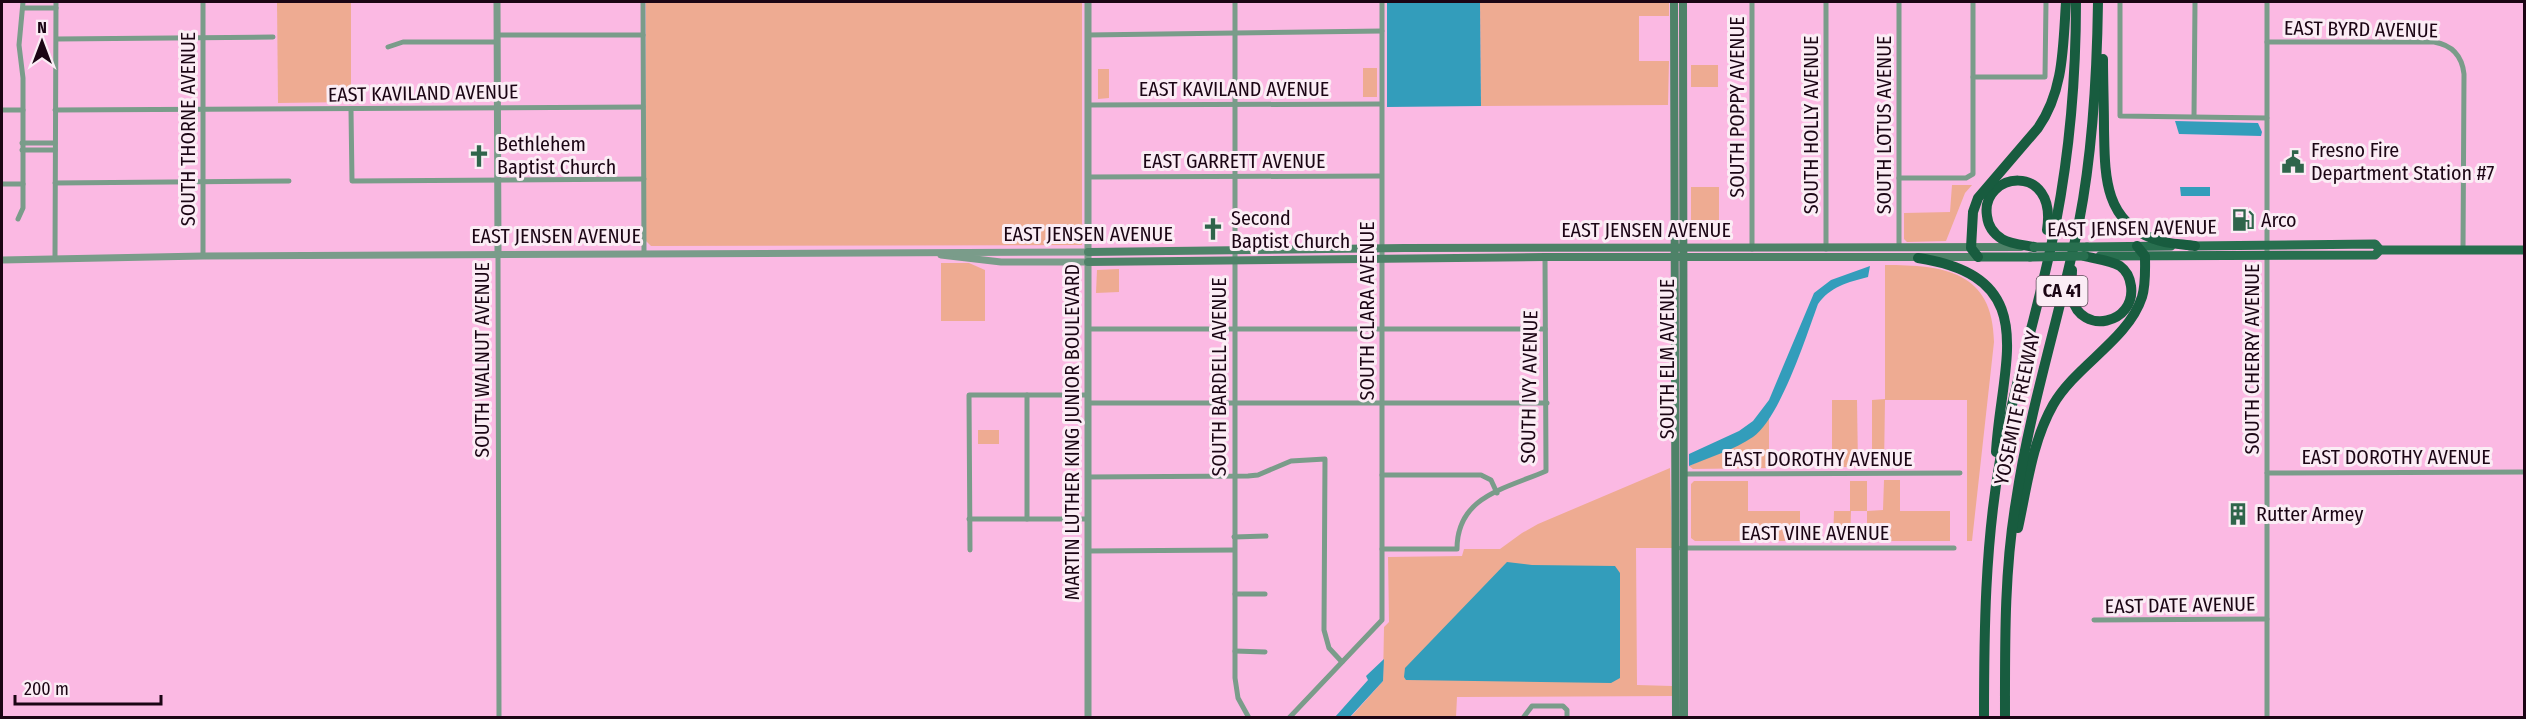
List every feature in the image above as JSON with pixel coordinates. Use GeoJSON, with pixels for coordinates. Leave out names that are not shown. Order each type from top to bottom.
{"type":"FeatureCollection","features":[{"type":"Feature","properties":{"kind":"highway"},"geometry":{"type":"LineString","coordinates":[[1974,253],[1973,212],[1978,198],[2038,128],[2052,105],[2060,74],[2066,2]]}},
{"type":"Feature","properties":{"kind":"highway","name":"YOSEMITE FREEWAY"},"geometry":{"type":"LineString","coordinates":[[1984,717],[1984,605],[1993,504],[2010,413],[2056,224],[2066,164],[2074,73],[2076,2]]}},
{"type":"Feature","properties":{"kind":"highway","name":"YOSEMITE FREEWAY"},"geometry":{"type":"LineString","coordinates":[[2005,717],[2007,578],[2015,502],[2024,449],[2075,237],[2085,181],[2094,106],[2098,2]]}},
{"type":"Feature","properties":{"kind":"highway"},"geometry":{"type":"LineString","coordinates":[[2103,2],[2104,168],[2109,192],[2121,213],[2140,232],[2161,241],[2195,246]]}},
{"type":"Feature","properties":{"kind":"highway"},"geometry":{"type":"LineString","coordinates":[[2032,252],[2006,240],[1990,227],[1987,215],[1988,201],[2003,184],[2019,180],[2032,184],[2048,202],[2049,218],[2040,291]]}},
{"type":"Feature","properties":{"kind":"highway"},"geometry":{"type":"LineString","coordinates":[[2075,237],[2071,290],[2073,302],[2080,313],[2089,319],[2099,322],[2112,320],[2122,313],[2129,303],[2132,292],[2129,277],[2115,263],[2085,252]]}},
{"type":"Feature","properties":{"kind":"highway"},"geometry":{"type":"LineString","coordinates":[[2007,578],[2033,463],[2045,422],[2062,390],[2133,316],[2143,294],[2145,256],[2137,246]]}},
{"type":"Feature","properties":{"kind":"highway"},"geometry":{"type":"LineString","coordinates":[[1918,258],[1951,264],[1972,273],[1995,295],[2004,313],[2008,342],[1997,440],[1993,504]]}},
{"type":"Feature","properties":{"kind":"main road","name":"SOUTH ELM AVENUE"},"geometry":{"type":"LineString","coordinates":[[1674,2],[1679,254]]}},
{"type":"Feature","properties":{"kind":"main road","name":"SOUTH ELM AVENUE"},"geometry":{"type":"LineString","coordinates":[[1683,2],[1679,254],[1679,474],[1684,717]]}},
{"type":"Feature","properties":{"kind":"main road","name":"EAST JENSEN AVENUE"},"geometry":{"type":"LineString","coordinates":[[2085,252],[2137,246],[2375,244],[2380,250]]}},
{"type":"Feature","properties":{"kind":"main road","name":"EAST JENSEN AVENUE"},"geometry":{"type":"LineString","coordinates":[[1234,256],[1382,248],[1679,254],[1791,259],[1918,258],[1974,253],[2032,252],[2085,252],[2145,256],[2375,255],[2380,250],[2524,249]]}},
{"type":"Feature","properties":{"kind":"main road","name":"EAST JENSEN AVENUE"},"geometry":{"type":"LineString","coordinates":[[1679,254],[1752,249],[1899,248],[1974,253]]}},
{"type":"Feature","properties":{"kind":"main road"},"geometry":{"type":"LineString","coordinates":[[1863,258],[1872,254],[1894,253],[1899,248]]}},
{"type":"Feature","properties":{"kind":"main road"},"geometry":{"type":"LineString","coordinates":[[1791,259],[1800,253],[1819,253],[1826,249]]}},
{"type":"Feature","properties":{"kind":"main road","name":"EAST JENSEN AVENUE"},"geometry":{"type":"LineString","coordinates":[[1088,257],[1382,258],[1545,252]]}},
{"type":"Feature","properties":{"kind":"main road","name":"SOUTH ELM AVENUE"},"geometry":{"type":"LineString","coordinates":[[1676,717],[1680,548]]}},
{"type":"Feature","properties":{"kind":"street","name":"SOUTH THORNE AVENUE"},"geometry":{"type":"LineString","coordinates":[[203,2],[203,256]]}},
{"type":"Feature","properties":{"kind":"street","name":"SOUTH WALNUT AVENUE"},"geometry":{"type":"LineString","coordinates":[[496,2],[499,717]]}},
{"type":"Feature","properties":{"kind":"street"},"geometry":{"type":"LineString","coordinates":[[643,2],[644,254]]}},
{"type":"Feature","properties":{"kind":"street","name":"MARTIN LUTHER KING JUNIOR BOULEVARD"},"geometry":{"type":"LineString","coordinates":[[1088,2],[1088,717]]}},
{"type":"Feature","properties":{"kind":"street","name":"SOUTH BARDELL AVENUE"},"geometry":{"type":"LineString","coordinates":[[1235,2],[1235,651],[1236,689],[1241,707],[1249,717]]}},
{"type":"Feature","properties":{"kind":"street","name":"SOUTH CLARA AVENUE"},"geometry":{"type":"LineString","coordinates":[[1342,662],[1382,620],[1380,176],[1382,2]]}},
{"type":"Feature","properties":{"kind":"street","name":"SOUTH POPPY AVENUE"},"geometry":{"type":"LineString","coordinates":[[1752,2],[1752,249]]}},
{"type":"Feature","properties":{"kind":"street","name":"SOUTH HOLLY AVENUE"},"geometry":{"type":"LineString","coordinates":[[1826,2],[1826,249]]}},
{"type":"Feature","properties":{"kind":"street","name":"SOUTH LOTUS AVENUE"},"geometry":{"type":"LineString","coordinates":[[1899,2],[1899,248]]}},
{"type":"Feature","properties":{"kind":"street"},"geometry":{"type":"LineString","coordinates":[[1899,178],[1971,177],[1973,169],[1973,2]]}},
{"type":"Feature","properties":{"kind":"street"},"geometry":{"type":"LineString","coordinates":[[1973,77],[2046,77],[2046,2]]}},
{"type":"Feature","properties":{"kind":"street"},"geometry":{"type":"LineString","coordinates":[[2120,2],[2120,116],[2267,118]]}},
{"type":"Feature","properties":{"kind":"street"},"geometry":{"type":"LineString","coordinates":[[2194,116],[2195,2]]}},
{"type":"Feature","properties":{"kind":"street","name":"SOUTH CHERRY AVENUE"},"geometry":{"type":"LineString","coordinates":[[2267,2],[2267,717]]}},
{"type":"Feature","properties":{"kind":"street"},"geometry":{"type":"LineString","coordinates":[[18,219],[23,208],[23,78],[19,45],[23,5],[56,5],[55,259]]}},
{"type":"Feature","properties":{"kind":"street"},"geometry":{"type":"LineString","coordinates":[[1088,35],[1382,31]]}},
{"type":"Feature","properties":{"kind":"street"},"geometry":{"type":"LineString","coordinates":[[388,47],[403,42],[643,35]]}},
{"type":"Feature","properties":{"kind":"street"},"geometry":{"type":"LineString","coordinates":[[57,39],[273,37]]}},
{"type":"Feature","properties":{"kind":"street","name":"EAST BYRD AVENUE"},"geometry":{"type":"LineString","coordinates":[[2267,42],[2434,42],[2453,50],[2461,60],[2463,74],[2463,250]]}},
{"type":"Feature","properties":{"kind":"street","name":"EAST KAVILAND AVENUE"},"geometry":{"type":"LineString","coordinates":[[1088,105],[1381,104]]}},
{"type":"Feature","properties":{"kind":"street","name":"EAST KAVILAND AVENUE"},"geometry":{"type":"LineString","coordinates":[[55,110],[643,107]]}},
{"type":"Feature","properties":{"kind":"street"},"geometry":{"type":"LineString","coordinates":[[2,110],[23,110]]}},
{"type":"Feature","properties":{"kind":"street"},"geometry":{"type":"LineString","coordinates":[[351,110],[352,181],[644,179]]}},
{"type":"Feature","properties":{"kind":"street"},"geometry":{"type":"LineString","coordinates":[[22,146],[55,146]]}},
{"type":"Feature","properties":{"kind":"street","name":"EAST GARRETT AVENUE"},"geometry":{"type":"LineString","coordinates":[[1088,177],[1380,176]]}},
{"type":"Feature","properties":{"kind":"street"},"geometry":{"type":"LineString","coordinates":[[56,183],[289,181]]}},
{"type":"Feature","properties":{"kind":"street"},"geometry":{"type":"LineString","coordinates":[[2,184],[23,184]]}},
{"type":"Feature","properties":{"kind":"street","name":"EAST JENSEN AVENUE"},"geometry":{"type":"LineString","coordinates":[[2,260],[203,256],[909,252],[1001,262],[1088,257]]}},
{"type":"Feature","properties":{"kind":"street","name":"SOUTH IVY AVENUE"},"geometry":{"type":"LineString","coordinates":[[1382,549],[1457,549],[1458,533],[1464,515],[1474,504],[1546,471],[1545,252]]}},
{"type":"Feature","properties":{"kind":"street"},"geometry":{"type":"LineString","coordinates":[[1088,329],[1545,329]]}},
{"type":"Feature","properties":{"kind":"street"},"geometry":{"type":"LineString","coordinates":[[969,550],[969,395],[1234,402],[1547,404]]}},
{"type":"Feature","properties":{"kind":"street"},"geometry":{"type":"LineString","coordinates":[[1027,395],[1027,519]]}},
{"type":"Feature","properties":{"kind":"street"},"geometry":{"type":"LineString","coordinates":[[1088,477],[1258,475],[1290,461],[1325,459],[1324,630],[1329,648],[1342,662],[1289,717]]}},
{"type":"Feature","properties":{"kind":"street","name":"EAST DOROTHY AVENUE"},"geometry":{"type":"LineString","coordinates":[[2267,473],[2524,471]]}},
{"type":"Feature","properties":{"kind":"street","name":"EAST DOROTHY AVENUE"},"geometry":{"type":"LineString","coordinates":[[1679,474],[1960,473]]}},
{"type":"Feature","properties":{"kind":"street"},"geometry":{"type":"LineString","coordinates":[[1382,476],[1480,475],[1491,480],[1497,493]]}},
{"type":"Feature","properties":{"kind":"street"},"geometry":{"type":"LineString","coordinates":[[969,519],[1088,519]]}},
{"type":"Feature","properties":{"kind":"street"},"geometry":{"type":"LineString","coordinates":[[1234,537],[1266,536]]}},
{"type":"Feature","properties":{"kind":"street","name":"EAST VINE AVENUE"},"geometry":{"type":"LineString","coordinates":[[1680,548],[1954,548]]}},
{"type":"Feature","properties":{"kind":"street"},"geometry":{"type":"LineString","coordinates":[[1088,551],[1234,550]]}},
{"type":"Feature","properties":{"kind":"street"},"geometry":{"type":"LineString","coordinates":[[1235,594],[1265,594]]}},
{"type":"Feature","properties":{"kind":"street","name":"EAST DATE AVENUE"},"geometry":{"type":"LineString","coordinates":[[2094,620],[2267,619]]}},
{"type":"Feature","properties":{"kind":"street"},"geometry":{"type":"LineString","coordinates":[[1235,651],[1265,652]]}},
{"type":"Feature","properties":{"kind":"street"},"geometry":{"type":"LineString","coordinates":[[1523,717],[1532,706],[1563,706],[1567,710],[1567,717]]}},
{"type":"Feature","properties":{"kind":"shaded area"},"geometry":{"type":"Polygon","coordinates":[[[277,2],[351,2],[351,102],[278,103],[277,2]]]}},
{"type":"Feature","properties":{"kind":"shaded area"},"geometry":{"type":"Polygon","coordinates":[[[646,2],[1082,2],[1082,245],[651,246],[646,241],[646,2]]]}},
{"type":"Feature","properties":{"kind":"shaded area"},"geometry":{"type":"Polygon","coordinates":[[[1480,2],[1669,2],[1669,16],[1639,16],[1639,61],[1669,61],[1668,105],[1481,106],[1480,2]]]}},
{"type":"Feature","properties":{"kind":"shaded area"},"geometry":{"type":"Polygon","coordinates":[[[1691,65],[1718,65],[1718,87],[1691,87],[1691,65]]]}},
{"type":"Feature","properties":{"kind":"shaded area"},"geometry":{"type":"Polygon","coordinates":[[[1363,68],[1377,68],[1377,97],[1363,97],[1363,68]]]}},
{"type":"Feature","properties":{"kind":"shaded area"},"geometry":{"type":"Polygon","coordinates":[[[1098,69],[1109,69],[1109,98],[1098,99],[1098,69]]]}},
{"type":"Feature","properties":{"kind":"shaded area"},"geometry":{"type":"Polygon","coordinates":[[[1952,185],[1972,185],[1965,193],[1946,241],[1907,242],[1904,239],[1904,213],[1950,212],[1952,185]]]}},
{"type":"Feature","properties":{"kind":"shaded area"},"geometry":{"type":"Polygon","coordinates":[[[1691,187],[1719,187],[1719,220],[1691,220],[1691,187]]]}},
{"type":"Feature","properties":{"kind":"shaded area"},"geometry":{"type":"Polygon","coordinates":[[[941,263],[969,263],[985,270],[985,321],[941,321],[941,263]]]}},
{"type":"Feature","properties":{"kind":"shaded area"},"geometry":{"type":"Polygon","coordinates":[[[1885,265],[1927,267],[1961,277],[1975,286],[1985,300],[1991,318],[1994,342],[1972,541],[1967,541],[1967,400],[1885,400],[1884,467],[1872,467],[1872,400],[1885,399],[1885,265]]]}},
{"type":"Feature","properties":{"kind":"shaded area"},"geometry":{"type":"Polygon","coordinates":[[[1119,269],[1119,292],[1096,293],[1097,270],[1119,269]]]}},
{"type":"Feature","properties":{"kind":"shaded area"},"geometry":{"type":"Polygon","coordinates":[[[1832,400],[1857,400],[1858,467],[1832,467],[1832,400]]]}},
{"type":"Feature","properties":{"kind":"shaded area"},"geometry":{"type":"Polygon","coordinates":[[[1769,416],[1769,468],[1693,469],[1689,466],[1751,438],[1769,416]]]}},
{"type":"Feature","properties":{"kind":"shaded area"},"geometry":{"type":"Polygon","coordinates":[[[978,430],[999,430],[999,444],[978,444],[978,430]]]}},
{"type":"Feature","properties":{"kind":"shaded area"},"geometry":{"type":"Polygon","coordinates":[[[1670,468],[1672,548],[1636,548],[1637,685],[1672,686],[1672,696],[1457,697],[1456,717],[1350,718],[1383,681],[1384,627],[1389,622],[1388,557],[1462,556],[1464,549],[1500,549],[1538,524],[1670,468]]]}},
{"type":"Feature","properties":{"kind":"shaded area"},"geometry":{"type":"Polygon","coordinates":[[[1884,480],[1900,480],[1900,511],[1950,511],[1950,541],[1867,541],[1867,511],[1883,510],[1884,480]]]}},
{"type":"Feature","properties":{"kind":"shaded area"},"geometry":{"type":"Polygon","coordinates":[[[1694,481],[1748,481],[1748,511],[1800,511],[1800,541],[1695,541],[1691,538],[1691,484],[1694,481]]]}},
{"type":"Feature","properties":{"kind":"shaded area"},"geometry":{"type":"Polygon","coordinates":[[[1850,481],[1867,481],[1867,511],[1851,511],[1850,541],[1833,541],[1834,511],[1850,511],[1850,481]]]}},
{"type":"Feature","properties":{"kind":"water"},"geometry":{"type":"Polygon","coordinates":[[[1387,2],[1480,2],[1481,106],[1387,107],[1387,2]]]}},
{"type":"Feature","properties":{"kind":"water"},"geometry":{"type":"Polygon","coordinates":[[[2175,121],[2258,123],[2262,132],[2261,136],[2179,134],[2175,121]]]}},
{"type":"Feature","properties":{"kind":"water"},"geometry":{"type":"Polygon","coordinates":[[[2180,187],[2210,187],[2210,196],[2181,196],[2180,187]]]}},
{"type":"Feature","properties":{"kind":"water"},"geometry":{"type":"Polygon","coordinates":[[[1870,266],[1868,277],[1834,289],[1818,304],[1791,376],[1773,413],[1763,427],[1753,437],[1738,446],[1689,466],[1689,454],[1739,431],[1753,421],[1769,400],[1814,293],[1831,280],[1870,266]]]}},
{"type":"Feature","properties":{"kind":"water"},"geometry":{"type":"Polygon","coordinates":[[[1507,562],[1532,565],[1615,566],[1620,573],[1620,678],[1611,683],[1406,680],[1405,668],[1507,562]]]}},
{"type":"Feature","properties":{"kind":"water"},"geometry":{"type":"Polygon","coordinates":[[[1384,659],[1383,681],[1350,717],[1335,717],[1368,680],[1366,676],[1384,659]]]}},
{"type":"Feature","properties":{"kind":"place","name":"Bethlehem Baptist Church"},"geometry":{"type":"Point","coordinates":[479,156]}},
{"type":"Feature","properties":{"kind":"place","name":"Fresno Fire Department Station #7"},"geometry":{"type":"Point","coordinates":[2293,162]}},
{"type":"Feature","properties":{"kind":"place","name":"Arco"},"geometry":{"type":"Point","coordinates":[2243,220]}},
{"type":"Feature","properties":{"kind":"place","name":"Second Baptist Church"},"geometry":{"type":"Point","coordinates":[1213,229]}},
{"type":"Feature","properties":{"kind":"place","name":"Rutter Armey"},"geometry":{"type":"Point","coordinates":[2238,514]}}]}
